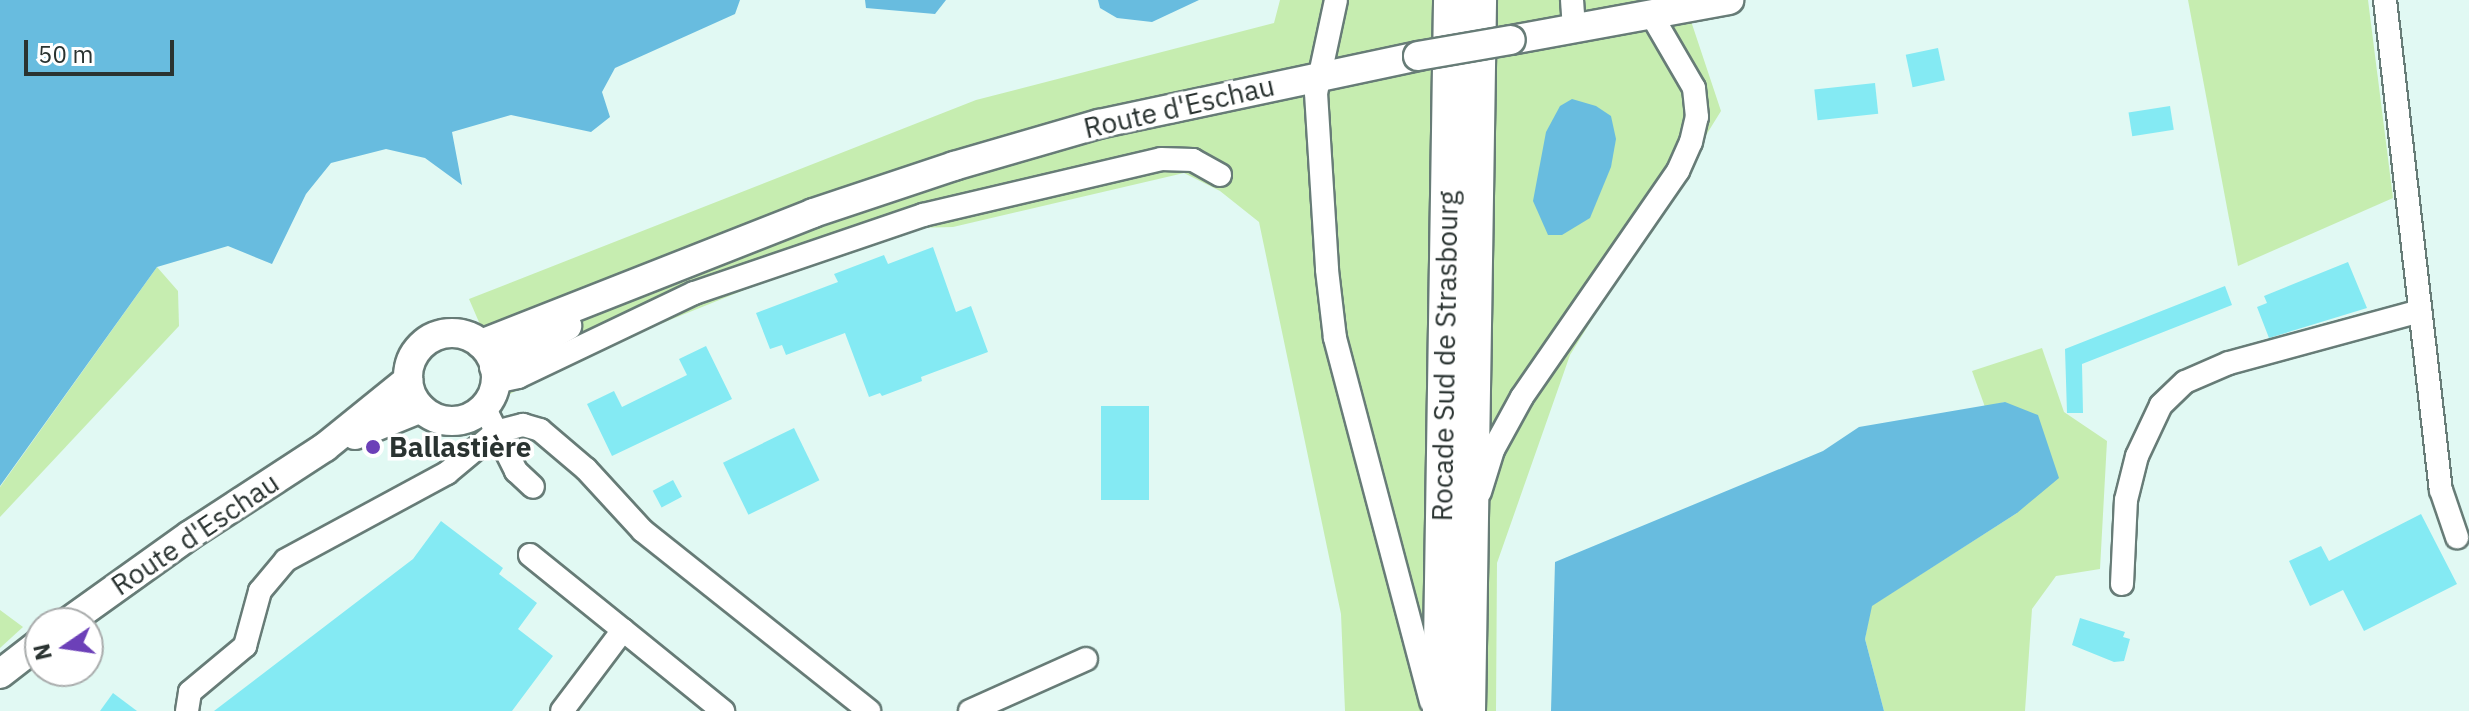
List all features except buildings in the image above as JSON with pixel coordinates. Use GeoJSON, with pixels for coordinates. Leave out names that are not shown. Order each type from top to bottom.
{"type":"FeatureCollection","features":[{"type":"Feature","properties":{"kind":"highway","name":"Rocade Sud de Strasbourg"},"geometry":{"type":"LineString","coordinates":[[1436,711],[1450,0]]}},
{"type":"Feature","properties":{"kind":"highway","name":"Rocade Sud de Strasbourg"},"geometry":{"type":"LineString","coordinates":[[1469,711],[1480,0]]}},
{"type":"Feature","properties":{"kind":"main road","name":"Route d'Eschau"},"geometry":{"type":"LineString","coordinates":[[490,386],[647,279],[813,213],[954,166],[1099,124],[1319,75],[1511,40],[1573,14],[1651,14],[1729,0]]}},
{"type":"Feature","properties":{"kind":"main road"},"geometry":{"type":"LineString","coordinates":[[439,335],[468,336],[490,386],[459,421],[432,416],[421,408],[408,380],[416,352],[439,335]]}},
{"type":"Feature","properties":{"kind":"main road","name":"Route d'Eschau"},"geometry":{"type":"LineString","coordinates":[[89,607],[190,535],[325,447],[408,380]]}},
{"type":"Feature","properties":{"kind":"main road","name":"Route d'Eschau"},"geometry":{"type":"LineString","coordinates":[[325,447],[421,408]]}},
{"type":"Feature","properties":{"kind":"main road"},"geometry":{"type":"LineString","coordinates":[[0,674],[24,655]]}},
{"type":"Feature","properties":{"kind":"street"},"geometry":{"type":"LineString","coordinates":[[1336,0],[1316,93],[1326,256],[1335,338],[1436,711]]}},
{"type":"Feature","properties":{"kind":"street"},"geometry":{"type":"LineString","coordinates":[[2385,0],[2441,490],[2457,537]]}},
{"type":"Feature","properties":{"kind":"street"},"geometry":{"type":"LineString","coordinates":[[1471,544],[1482,483],[1493,450],[1522,397],[1678,171],[1691,142],[1697,117],[1694,88],[1651,14]]}},
{"type":"Feature","properties":{"kind":"street","name":"Route d'Eschau"},"geometry":{"type":"LineString","coordinates":[[490,386],[518,377],[694,293],[923,215],[1161,159],[1193,160],[1220,175]]}},
{"type":"Feature","properties":{"kind":"street"},"geometry":{"type":"LineString","coordinates":[[2122,584],[2126,500],[2137,456],[2148,427],[2174,393],[2195,377],[2229,363],[2420,311]]}},
{"type":"Feature","properties":{"kind":"street"},"geometry":{"type":"LineString","coordinates":[[490,386],[516,471],[533,487]]}},
{"type":"Feature","properties":{"kind":"street"},"geometry":{"type":"LineString","coordinates":[[187,711],[190,692],[245,646],[260,591],[286,560],[447,473],[490,386]]}},
{"type":"Feature","properties":{"kind":"street"},"geometry":{"type":"LineString","coordinates":[[490,386],[523,425],[540,430],[586,469],[643,531],[869,711]]}},
{"type":"Feature","properties":{"kind":"street"},"geometry":{"type":"LineString","coordinates":[[530,555],[723,711]]}},
{"type":"Feature","properties":{"kind":"street"},"geometry":{"type":"LineString","coordinates":[[562,711],[623,630]]}},
{"type":"Feature","properties":{"kind":"street"},"geometry":{"type":"LineString","coordinates":[[970,711],[1086,659]]}},
{"type":"Feature","properties":{"kind":"green space"},"geometry":{"type":"Polygon","coordinates":[[[1280,0],[1684,0],[1721,111],[1570,355],[1497,563],[1496,711],[1345,711],[1341,614],[1259,222],[1220,191],[1184,173],[953,227],[915,228],[754,286],[598,349],[510,394],[469,299],[976,100],[1274,23],[1280,0]]]}},
{"type":"Feature","properties":{"kind":"green space"},"geometry":{"type":"Polygon","coordinates":[[[2188,0],[2368,0],[2393,198],[2238,266],[2188,0]]]}},
{"type":"Feature","properties":{"kind":"green space"},"geometry":{"type":"Polygon","coordinates":[[[157,267],[178,291],[179,326],[0,517],[0,487],[157,267]]]}},
{"type":"Feature","properties":{"kind":"green space"},"geometry":{"type":"Polygon","coordinates":[[[2042,348],[2064,412],[2107,441],[2100,569],[2056,576],[2032,609],[2025,711],[1884,711],[1865,639],[1871,606],[2017,513],[2005,402],[1985,407],[1972,371],[2042,348]]]}},
{"type":"Feature","properties":{"kind":"green space"},"geometry":{"type":"Polygon","coordinates":[[[0,610],[23,627],[0,648],[0,610]]]}},
{"type":"Feature","properties":{"kind":"water"},"geometry":{"type":"Polygon","coordinates":[[[0,0],[740,0],[735,14],[615,68],[602,92],[610,117],[591,132],[511,115],[452,132],[462,185],[425,158],[386,149],[331,163],[306,194],[272,264],[228,246],[157,267],[0,486],[0,0]]]}},
{"type":"Feature","properties":{"kind":"water"},"geometry":{"type":"Polygon","coordinates":[[[865,0],[946,0],[935,14],[866,8],[865,0]]]}},
{"type":"Feature","properties":{"kind":"water"},"geometry":{"type":"Polygon","coordinates":[[[1098,0],[1199,0],[1152,22],[1117,18],[1100,8],[1098,0]]]}},
{"type":"Feature","properties":{"kind":"water"},"geometry":{"type":"Polygon","coordinates":[[[1572,99],[1596,106],[1611,116],[1616,139],[1611,167],[1590,218],[1562,235],[1548,235],[1533,201],[1546,132],[1560,106],[1572,99]]]}},
{"type":"Feature","properties":{"kind":"water"},"geometry":{"type":"Polygon","coordinates":[[[2005,402],[2038,415],[2059,478],[2017,513],[1872,606],[1865,639],[1884,711],[1551,711],[1555,562],[1823,451],[1859,427],[2005,402]]]}},
{"type":"Feature","properties":{"kind":"place","name":"Ballastière"},"geometry":{"type":"Point","coordinates":[373,447]}}]}
